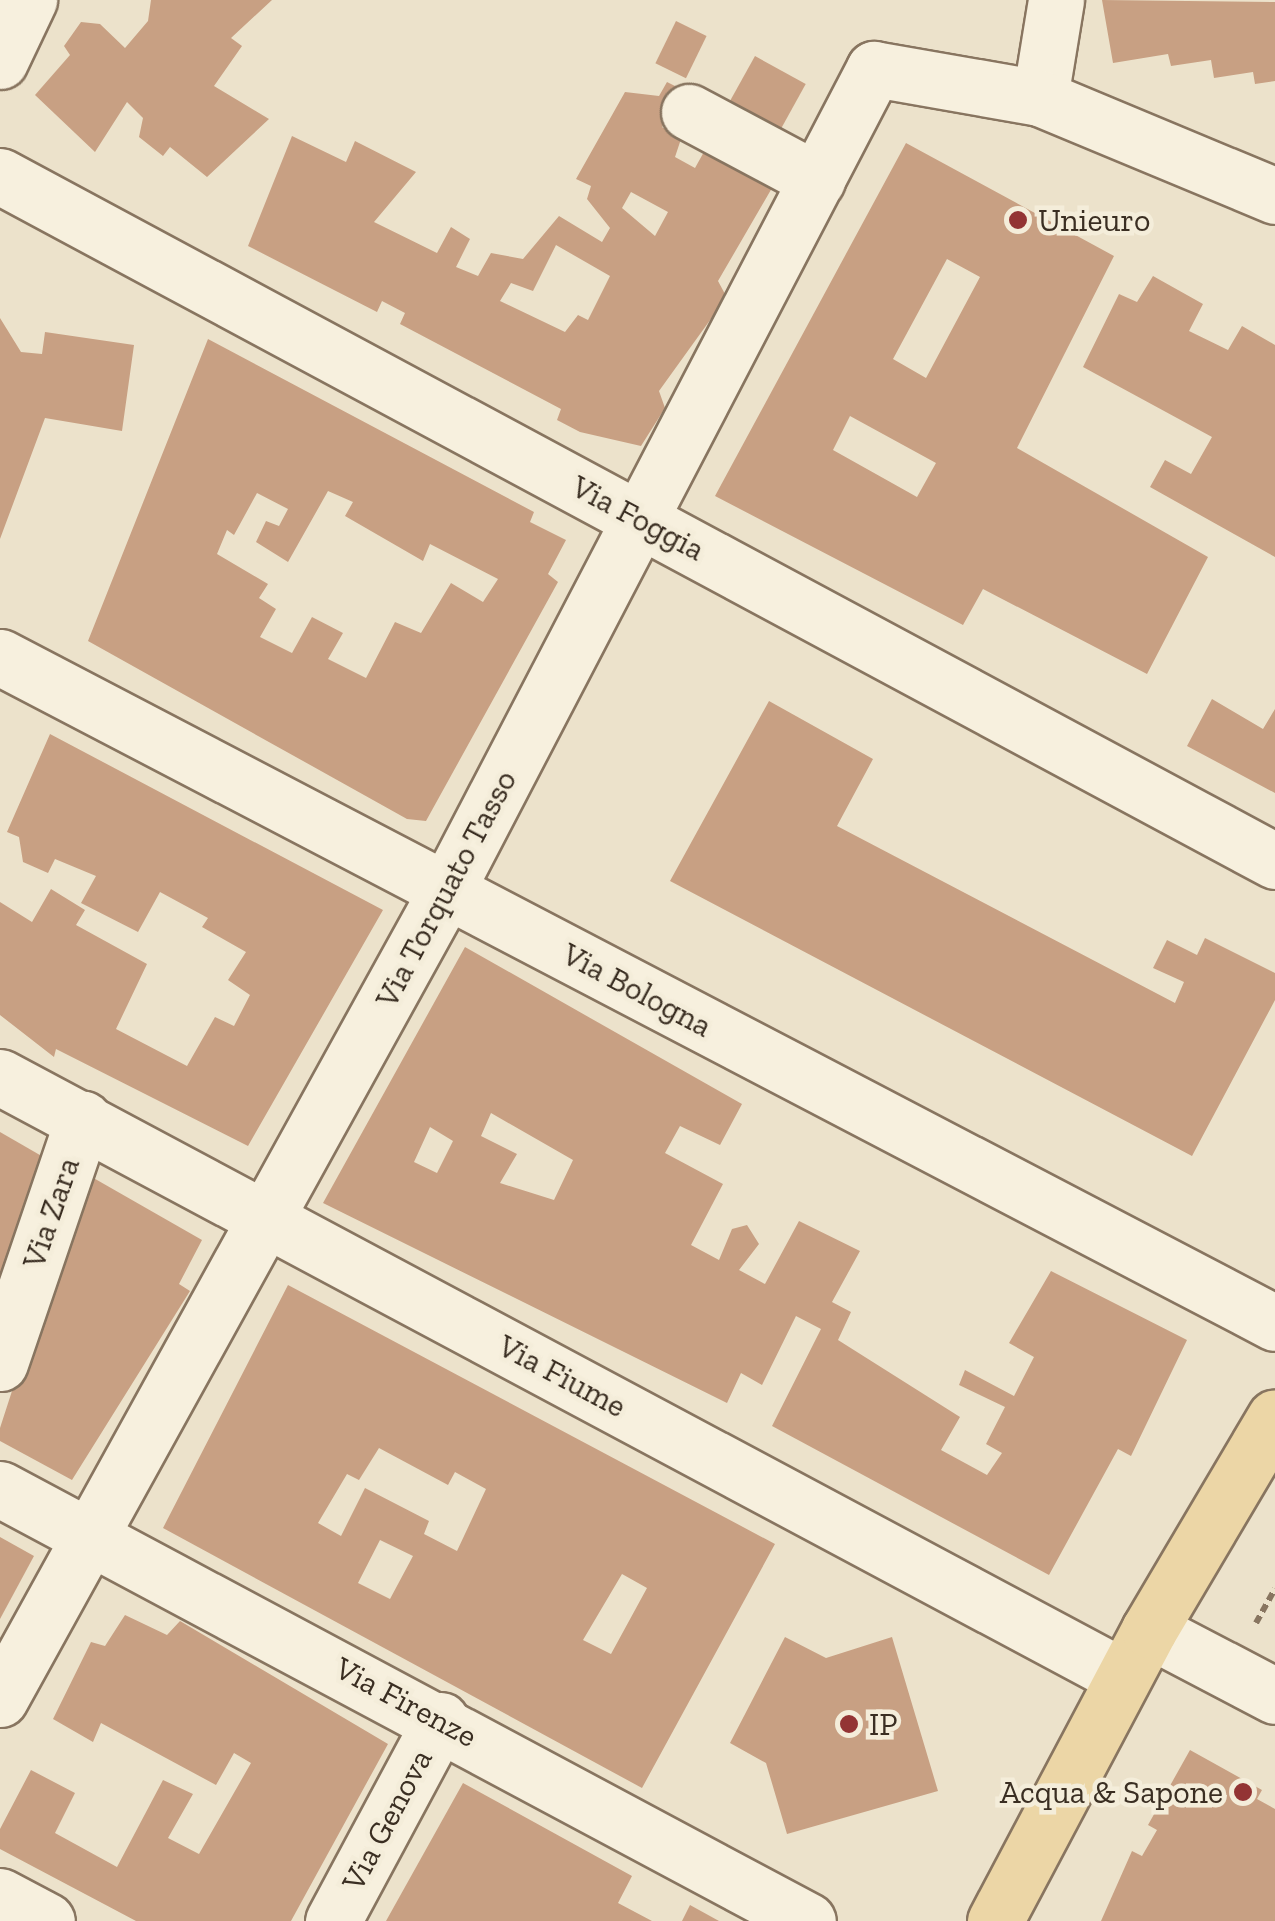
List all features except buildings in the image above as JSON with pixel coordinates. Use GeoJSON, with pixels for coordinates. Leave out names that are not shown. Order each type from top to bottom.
{"type":"FeatureCollection","features":[{"type":"Feature","properties":{"kind":"main road"},"geometry":{"type":"LineString","coordinates":[[996,1921],[1149,1630],[1260,1476],[1275,1416]]}},
{"type":"Feature","properties":{"kind":"street"},"geometry":{"type":"LineString","coordinates":[[0,61],[29,0]]}},
{"type":"Feature","properties":{"kind":"street"},"geometry":{"type":"LineString","coordinates":[[1056,0],[1040,98],[1275,196]]}},
{"type":"Feature","properties":{"kind":"street","name":"Via Torquato Tasso"},"geometry":{"type":"LineString","coordinates":[[0,1699],[446,890],[874,69],[1040,98]]}},
{"type":"Feature","properties":{"kind":"street"},"geometry":{"type":"LineString","coordinates":[[689,112],[817,180]]}},
{"type":"Feature","properties":{"kind":"street","name":"Via Foggia"},"geometry":{"type":"LineString","coordinates":[[0,176],[1275,862]]}},
{"type":"Feature","properties":{"kind":"street","name":"Via Bologna"},"geometry":{"type":"LineString","coordinates":[[0,657],[1275,1323]]}},
{"type":"Feature","properties":{"kind":"street","name":"Via Fiume"},"geometry":{"type":"LineString","coordinates":[[0,1076],[1123,1677]]}},
{"type":"Feature","properties":{"kind":"street","name":"Via Zara"},"geometry":{"type":"LineString","coordinates":[[0,1363],[83,1119]]}},
{"type":"Feature","properties":{"kind":"street","name":"Via Firenze"},"geometry":{"type":"LineString","coordinates":[[0,1490],[441,1720],[808,1921]]}},
{"type":"Feature","properties":{"kind":"street"},"geometry":{"type":"LineString","coordinates":[[1149,1630],[1275,1696]]}},
{"type":"Feature","properties":{"kind":"street","name":"Via Genova"},"geometry":{"type":"LineString","coordinates":[[333,1921],[441,1720]]}},
{"type":"Feature","properties":{"kind":"street"},"geometry":{"type":"LineString","coordinates":[[0,1896],[47,1921]]}},
{"type":"Feature","properties":{"kind":"place","name":"Unieuro"},"geometry":{"type":"Point","coordinates":[1018,220]}},
{"type":"Feature","properties":{"kind":"place","name":"IP"},"geometry":{"type":"Point","coordinates":[849,1724]}},
{"type":"Feature","properties":{"kind":"place","name":"Acqua & Sapone"},"geometry":{"type":"Point","coordinates":[1243,1792]}}]}
